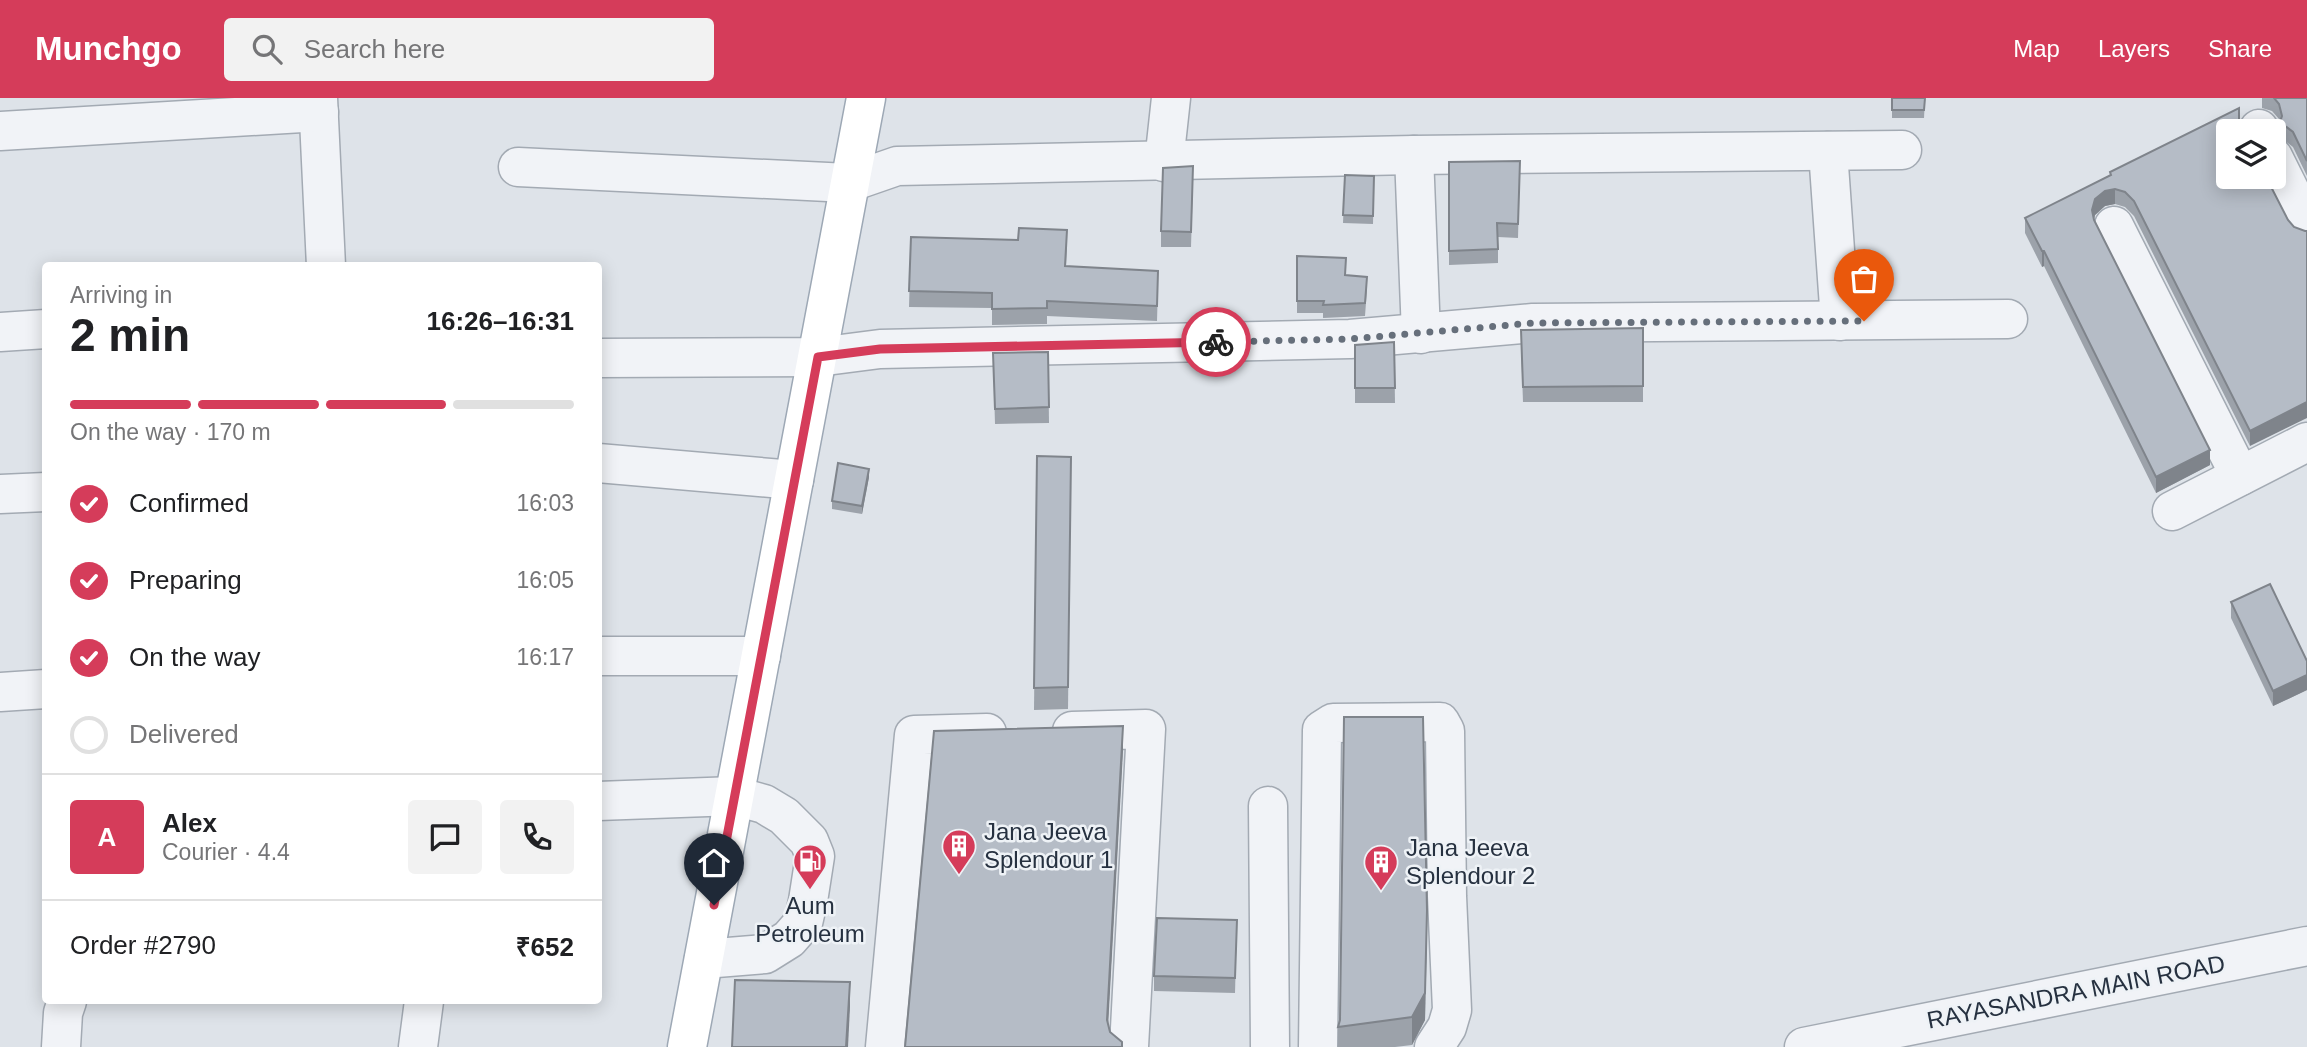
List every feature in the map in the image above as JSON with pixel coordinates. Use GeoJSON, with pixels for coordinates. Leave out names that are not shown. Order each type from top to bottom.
{"type":"FeatureCollection","features":[{"type":"Feature","properties":{"kind":"main road"},"geometry":{"type":"LineString","coordinates":[[687,1047],[866,98]]}},
{"type":"Feature","properties":{"kind":"street"},"geometry":{"type":"LineString","coordinates":[[1164,162],[1171,98]]}},
{"type":"Feature","properties":{"kind":"street"},"geometry":{"type":"LineString","coordinates":[[0,131],[318,105],[326,262]]}},
{"type":"Feature","properties":{"kind":"street"},"geometry":{"type":"LineString","coordinates":[[519,167],[848,183],[897,166],[1414,155],[1902,150]]}},
{"type":"Feature","properties":{"kind":"street"},"geometry":{"type":"LineString","coordinates":[[1828,151],[1840,321]]}},
{"type":"Feature","properties":{"kind":"street"},"geometry":{"type":"LineString","coordinates":[[1414,155],[1421,334]]}},
{"type":"Feature","properties":{"kind":"street"},"geometry":{"type":"LineString","coordinates":[[2286,183],[2307,225]]}},
{"type":"Feature","properties":{"kind":"street"},"geometry":{"type":"LineString","coordinates":[[2115,226],[2239,476]]}},
{"type":"Feature","properties":{"kind":"street"},"geometry":{"type":"LineString","coordinates":[[602,358],[818,357],[880,349],[1350,339],[1533,323],[2008,319]]}},
{"type":"Feature","properties":{"kind":"street"},"geometry":{"type":"LineString","coordinates":[[0,332],[42,329]]}},
{"type":"Feature","properties":{"kind":"street"},"geometry":{"type":"LineString","coordinates":[[2172,511],[2307,442]]}},
{"type":"Feature","properties":{"kind":"street"},"geometry":{"type":"LineString","coordinates":[[602,463],[794,481]]}},
{"type":"Feature","properties":{"kind":"street"},"geometry":{"type":"LineString","coordinates":[[0,494],[42,492]]}},
{"type":"Feature","properties":{"kind":"street"},"geometry":{"type":"LineString","coordinates":[[602,656],[761,656]]}},
{"type":"Feature","properties":{"kind":"street"},"geometry":{"type":"LineString","coordinates":[[0,692],[42,689]]}},
{"type":"Feature","properties":{"kind":"street"},"geometry":{"type":"LineString","coordinates":[[1318,1047],[1322,730],[1333,723],[1440,722],[1446,731],[1447,896],[1452,1010],[1447,1027],[1434,1047]]}},
{"type":"Feature","properties":{"kind":"street"},"geometry":{"type":"LineString","coordinates":[[885,1047],[914,735],[1146,729],[1129,1047]]}},
{"type":"Feature","properties":{"kind":"street"},"geometry":{"type":"LineString","coordinates":[[602,801],[735,796],[764,804],[784,816],[809,841],[815,856],[808,901],[803,923],[789,939],[765,954],[704,959]]}},
{"type":"Feature","properties":{"kind":"street"},"geometry":{"type":"LineString","coordinates":[[1268,806],[1270,1047]]}},
{"type":"Feature","properties":{"kind":"street","name":"RAYASANDRA MAIN ROAD"},"geometry":{"type":"LineString","coordinates":[[1804,1047],[2307,946]]}},
{"type":"Feature","properties":{"kind":"street"},"geometry":{"type":"LineString","coordinates":[[61,1047],[62,1013],[66,1004]]}},
{"type":"Feature","properties":{"kind":"street"},"geometry":{"type":"LineString","coordinates":[[418,1047],[424,1004]]}},
{"type":"Feature","properties":{"kind":"building"},"geometry":{"type":"Polygon","coordinates":[[[1892,98],[1925,98],[1924,110],[1892,110],[1892,98]]]}},
{"type":"Feature","properties":{"kind":"building"},"geometry":{"type":"Polygon","coordinates":[[[2274,98],[2307,98],[2307,161],[2293,132],[2286,127],[2286,119],[2281,119],[2279,104],[2274,98]]]}},
{"type":"Feature","properties":{"kind":"building"},"geometry":{"type":"Polygon","coordinates":[[[2239,108],[2239,119],[2217,119],[2239,108]]]}},
{"type":"Feature","properties":{"kind":"building"},"geometry":{"type":"Polygon","coordinates":[[[2216,119],[2216,189],[2272,189],[2288,220],[2294,227],[2307,231],[2307,402],[2250,431],[2134,201],[2125,192],[2115,189],[2105,191],[2095,199],[2092,210],[2094,220],[2210,450],[2156,477],[2025,218],[2111,175],[2110,172],[2216,119]]]}},
{"type":"Feature","properties":{"kind":"building"},"geometry":{"type":"Polygon","coordinates":[[[1520,161],[1518,224],[1497,223],[1498,249],[1449,251],[1449,162],[1520,161]]]}},
{"type":"Feature","properties":{"kind":"building"},"geometry":{"type":"Polygon","coordinates":[[[1193,166],[1191,232],[1161,231],[1163,168],[1193,166]]]}},
{"type":"Feature","properties":{"kind":"building"},"geometry":{"type":"Polygon","coordinates":[[[1345,175],[1374,176],[1373,216],[1343,215],[1345,175]]]}},
{"type":"Feature","properties":{"kind":"building"},"geometry":{"type":"Polygon","coordinates":[[[1019,228],[1067,230],[1065,266],[1158,271],[1157,306],[1047,301],[1047,308],[992,309],[992,293],[909,291],[911,237],[1018,240],[1019,228]]]}},
{"type":"Feature","properties":{"kind":"building"},"geometry":{"type":"Polygon","coordinates":[[[1297,256],[1346,258],[1345,275],[1367,277],[1365,303],[1323,305],[1324,301],[1297,301],[1297,256]]]}},
{"type":"Feature","properties":{"kind":"building"},"geometry":{"type":"Polygon","coordinates":[[[1643,328],[1643,386],[1523,387],[1521,330],[1643,328]]]}},
{"type":"Feature","properties":{"kind":"building"},"geometry":{"type":"Polygon","coordinates":[[[1394,342],[1395,388],[1355,388],[1355,345],[1394,342]]]}},
{"type":"Feature","properties":{"kind":"building"},"geometry":{"type":"Polygon","coordinates":[[[1048,352],[1049,407],[995,409],[993,353],[1048,352]]]}},
{"type":"Feature","properties":{"kind":"building"},"geometry":{"type":"Polygon","coordinates":[[[1037,456],[1071,457],[1068,687],[1034,688],[1037,456]]]}},
{"type":"Feature","properties":{"kind":"building"},"geometry":{"type":"Polygon","coordinates":[[[838,463],[869,469],[862,506],[832,501],[838,463]]]}},
{"type":"Feature","properties":{"kind":"building"},"geometry":{"type":"Polygon","coordinates":[[[2270,584],[2307,661],[2307,675],[2273,691],[2231,602],[2270,584]]]}},
{"type":"Feature","properties":{"kind":"building","name":"Jana Jeeva Splendour 2"},"geometry":{"type":"Polygon","coordinates":[[[1344,717],[1423,717],[1427,910],[1425,993],[1412,1017],[1338,1027],[1340,1020],[1344,717]]]}},
{"type":"Feature","properties":{"kind":"building","name":"Jana Jeeva Splendour 1"},"geometry":{"type":"Polygon","coordinates":[[[1123,726],[1107,1020],[1110,1032],[1122,1042],[1122,1047],[905,1047],[934,731],[1123,726]]]}},
{"type":"Feature","properties":{"kind":"building"},"geometry":{"type":"Polygon","coordinates":[[[1157,918],[1237,920],[1235,978],[1154,976],[1157,918]]]}},
{"type":"Feature","properties":{"kind":"building"},"geometry":{"type":"Polygon","coordinates":[[[735,980],[850,982],[846,1047],[732,1047],[735,980]]]}},
{"type":"Feature","properties":{"kind":"way so far"},"geometry":{"type":"LineString","coordinates":[[1216,342],[1350,339],[1533,323],[1864,321]]}},
{"type":"Feature","properties":{"kind":"place","name":"Jana Jeeva Splendour 1"},"geometry":{"type":"Point","coordinates":[959,876]}},
{"type":"Feature","properties":{"kind":"place","name":"Aum Petroleum"},"geometry":{"type":"Point","coordinates":[810,891]}},
{"type":"Feature","properties":{"kind":"place","name":"Jana Jeeva Splendour 2"},"geometry":{"type":"Point","coordinates":[1381,892]}},
{"type":"Feature","properties":{"kind":"route"},"geometry":{"type":"LineString","coordinates":[[714,905],[818,357],[880,349],[1216,342]]}}]}
